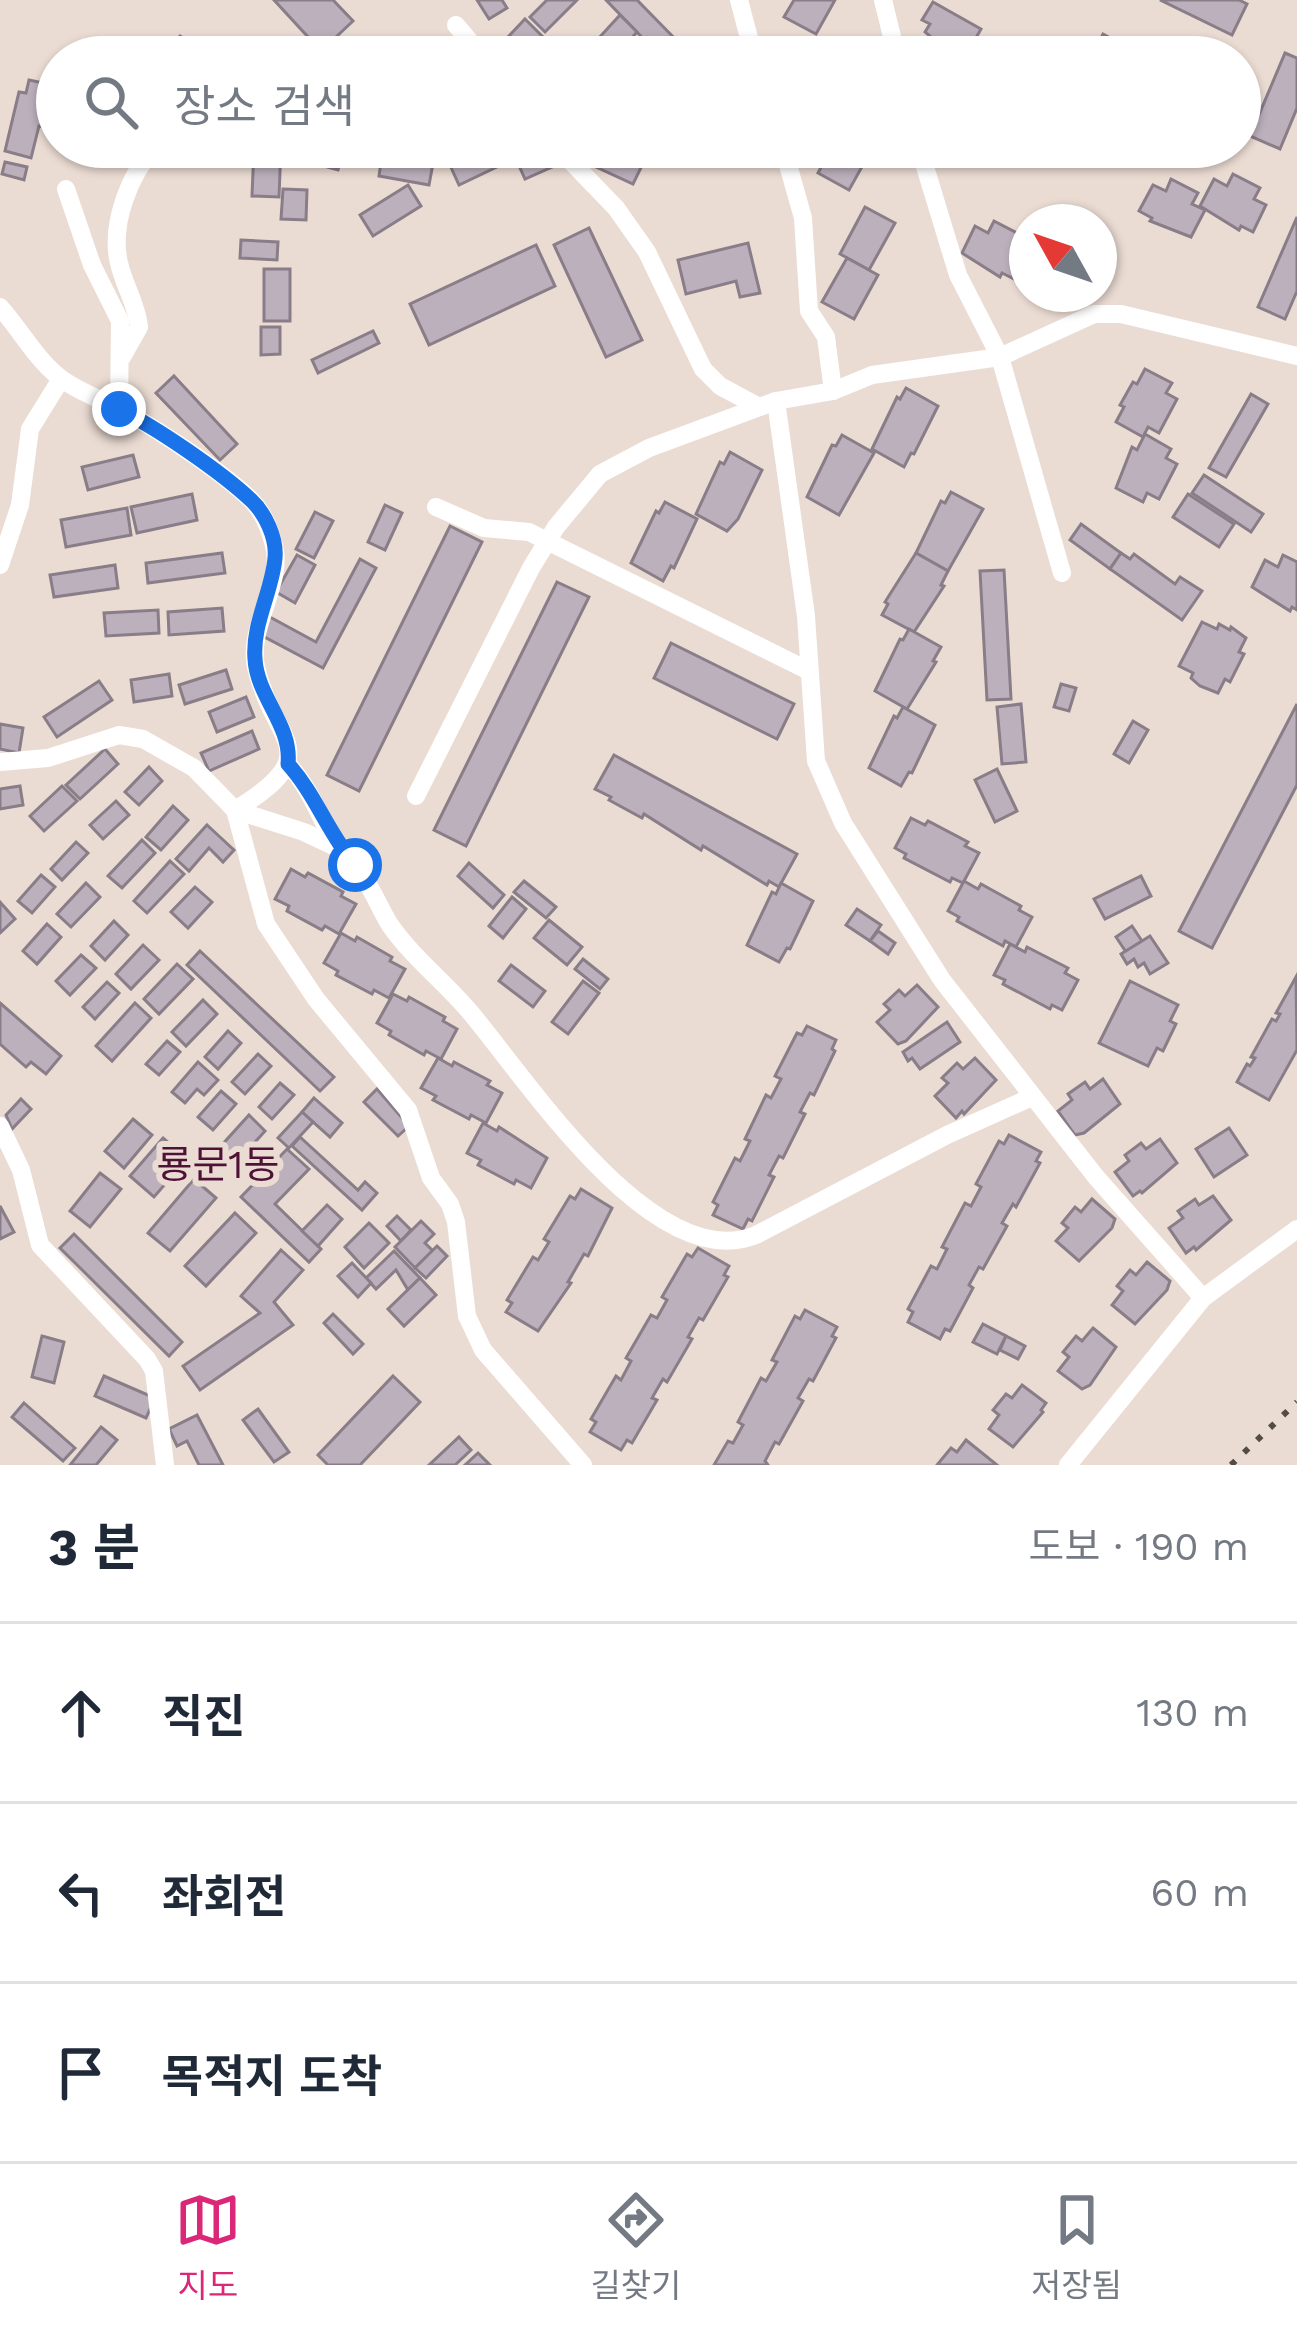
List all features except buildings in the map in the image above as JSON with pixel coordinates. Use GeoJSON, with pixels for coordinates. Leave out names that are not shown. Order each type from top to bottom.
{"type":"FeatureCollection","features":[{"type":"Feature","properties":{"kind":"street"},"geometry":{"type":"LineString","coordinates":[[739,0],[748,36]]}},
{"type":"Feature","properties":{"kind":"street"},"geometry":{"type":"LineString","coordinates":[[883,0],[892,36]]}},
{"type":"Feature","properties":{"kind":"street"},"geometry":{"type":"LineString","coordinates":[[456,25],[465,36]]}},
{"type":"Feature","properties":{"kind":"street"},"geometry":{"type":"LineString","coordinates":[[122,357],[139,327],[117,256],[119,227],[127,191],[142,168]]}},
{"type":"Feature","properties":{"kind":"street"},"geometry":{"type":"LineString","coordinates":[[577,168],[616,208],[647,252],[703,369],[720,386],[767,404]]}},
{"type":"Feature","properties":{"kind":"street"},"geometry":{"type":"LineString","coordinates":[[789,168],[803,218],[809,311],[826,337],[833,391]]}},
{"type":"Feature","properties":{"kind":"street"},"geometry":{"type":"LineString","coordinates":[[925,168],[958,275],[1000,357],[1062,573]]}},
{"type":"Feature","properties":{"kind":"street"},"geometry":{"type":"LineString","coordinates":[[66,189],[92,265],[120,321],[119,409]]}},
{"type":"Feature","properties":{"kind":"street"},"geometry":{"type":"LineString","coordinates":[[0,307],[61,379],[119,409],[226,480],[265,517],[276,548],[275,564],[255,638],[254,662],[290,746],[288,764],[276,780],[235,809]]}},
{"type":"Feature","properties":{"kind":"street"},"geometry":{"type":"LineString","coordinates":[[416,796],[548,541],[600,474],[649,448],[767,404],[833,391],[872,375],[1000,357],[1094,314],[1121,314],[1297,356]]}},
{"type":"Feature","properties":{"kind":"street"},"geometry":{"type":"LineString","coordinates":[[0,565],[20,505],[30,429],[61,379]]}},
{"type":"Feature","properties":{"kind":"street"},"geometry":{"type":"LineString","coordinates":[[767,404],[806,616],[817,761],[843,824],[942,980],[1032,1097],[1203,1298]]}},
{"type":"Feature","properties":{"kind":"street"},"geometry":{"type":"LineString","coordinates":[[436,507],[484,528],[529,532],[808,671]]}},
{"type":"Feature","properties":{"kind":"street"},"geometry":{"type":"LineString","coordinates":[[0,762],[48,758],[119,735],[143,739],[194,768],[235,809],[342,850]]}},
{"type":"Feature","properties":{"kind":"street"},"geometry":{"type":"LineString","coordinates":[[288,764],[309,787],[332,837],[404,942],[470,1012],[593,1165],[649,1208],[696,1236],[716,1243],[738,1243],[947,1135],[1032,1097]]}},
{"type":"Feature","properties":{"kind":"street"},"geometry":{"type":"LineString","coordinates":[[235,809],[266,924],[316,999],[408,1110],[431,1178],[450,1204],[456,1222],[467,1316],[483,1349],[583,1465]]}},
{"type":"Feature","properties":{"kind":"street"},"geometry":{"type":"LineString","coordinates":[[0,1126],[21,1170],[40,1245],[154,1371],[165,1465]]}},
{"type":"Feature","properties":{"kind":"street"},"geometry":{"type":"LineString","coordinates":[[1068,1465],[1203,1298],[1297,1229]]}},
{"type":"Feature","properties":{"kind":"railway"},"geometry":{"type":"LineString","coordinates":[[1231,1465],[1297,1402]]}},
{"type":"Feature","properties":{"kind":"district","name":"룡문1동"},"geometry":{"type":"Point","coordinates":[218,1164]}},
{"type":"Feature","properties":{"kind":"route"},"geometry":{"type":"LineString","coordinates":[[119,409],[226,480],[265,517],[276,548],[275,564],[255,638],[254,662],[290,746],[288,764],[309,787],[332,837],[355,865]]}}]}
